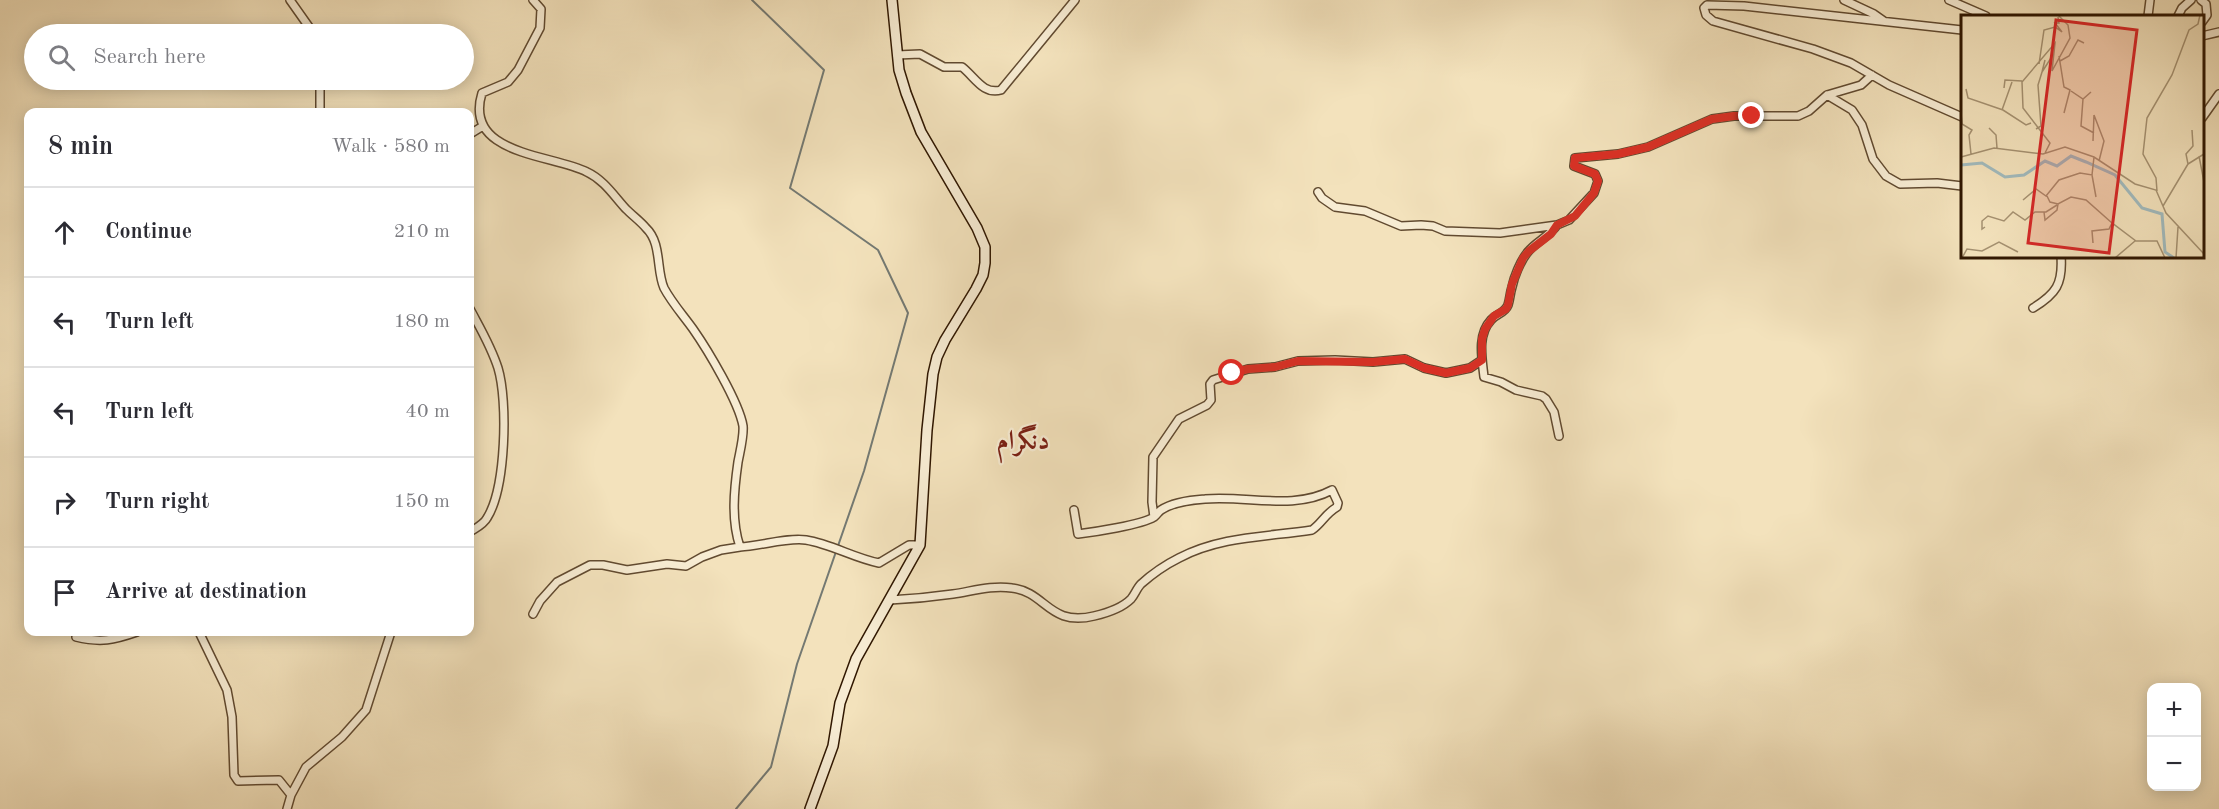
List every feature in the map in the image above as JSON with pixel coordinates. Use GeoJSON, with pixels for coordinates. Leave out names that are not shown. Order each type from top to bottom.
{"type":"FeatureCollection","features":[{"type":"Feature","properties":{"kind":"main road"},"geometry":{"type":"LineString","coordinates":[[810,809],[833,746],[840,703],[856,659],[920,545],[933,374],[937,357],[945,340],[983,275],[985,247],[967,208],[921,132],[906,93],[897,55],[892,0]]}},
{"type":"Feature","properties":{"kind":"street"},"geometry":{"type":"LineString","coordinates":[[290,0],[307,24]]}},
{"type":"Feature","properties":{"kind":"street"},"geometry":{"type":"LineString","coordinates":[[533,0],[541,9],[540,28],[518,70],[508,82],[482,93],[477,108],[483,126],[496,139],[514,149],[588,172],[609,187],[625,207],[648,229],[656,247],[663,285],[671,302],[710,357],[729,392],[743,426],[735,483],[735,531],[740,547]]}},
{"type":"Feature","properties":{"kind":"street"},"geometry":{"type":"LineString","coordinates":[[897,55],[920,54],[944,67],[962,67],[986,90],[1001,90],[1075,0]]}},
{"type":"Feature","properties":{"kind":"street"},"geometry":{"type":"LineString","coordinates":[[1844,0],[1874,14],[1885,22]]}},
{"type":"Feature","properties":{"kind":"street"},"geometry":{"type":"LineString","coordinates":[[1949,0],[1984,15]]}},
{"type":"Feature","properties":{"kind":"street"},"geometry":{"type":"LineString","coordinates":[[2148,15],[2150,0]]}},
{"type":"Feature","properties":{"kind":"street"},"geometry":{"type":"LineString","coordinates":[[2178,15],[2191,0]]}},
{"type":"Feature","properties":{"kind":"street"},"geometry":{"type":"LineString","coordinates":[[2201,0],[2206,4],[2207,15],[2204,19]]}},
{"type":"Feature","properties":{"kind":"street"},"geometry":{"type":"LineString","coordinates":[[1961,30],[1744,6],[1707,4],[1704,8],[1706,15],[1713,21],[1812,49],[1851,63],[1961,117]]}},
{"type":"Feature","properties":{"kind":"street"},"geometry":{"type":"LineString","coordinates":[[2204,36],[2219,32]]}},
{"type":"Feature","properties":{"kind":"street"},"geometry":{"type":"LineString","coordinates":[[1318,192],[1322,198],[1335,207],[1365,211],[1401,226],[1433,226],[1445,231],[1500,233],[1557,225],[1575,216],[1594,193],[1598,181],[1595,174],[1574,166],[1575,158],[1618,154],[1648,147],[1712,119],[1734,116],[1798,116],[1809,111],[1827,95],[1861,86],[1872,75]]}},
{"type":"Feature","properties":{"kind":"street"},"geometry":{"type":"LineString","coordinates":[[320,90],[320,108]]}},
{"type":"Feature","properties":{"kind":"street"},"geometry":{"type":"LineString","coordinates":[[2204,115],[2219,94]]}},
{"type":"Feature","properties":{"kind":"street"},"geometry":{"type":"LineString","coordinates":[[1827,95],[1852,110],[1862,126],[1873,159],[1886,176],[1900,184],[1937,183],[1961,186]]}},
{"type":"Feature","properties":{"kind":"street"},"geometry":{"type":"LineString","coordinates":[[474,132],[483,126]]}},
{"type":"Feature","properties":{"kind":"street"},"geometry":{"type":"LineString","coordinates":[[1557,225],[1551,234],[1523,258],[1512,284],[1506,309],[1494,316],[1485,329],[1482,339],[1482,360],[1484,377],[1487,380],[1501,382],[1516,390],[1546,399],[1554,412],[1559,436]]}},
{"type":"Feature","properties":{"kind":"street"},"geometry":{"type":"LineString","coordinates":[[2033,308],[2051,297],[2058,284],[2061,258]]}},
{"type":"Feature","properties":{"kind":"street"},"geometry":{"type":"LineString","coordinates":[[474,316],[485,334],[498,370],[504,406],[502,460],[491,512],[486,521],[474,529]]}},
{"type":"Feature","properties":{"kind":"street"},"geometry":{"type":"LineString","coordinates":[[1154,517],[1152,472],[1154,457],[1179,419],[1207,405],[1211,400],[1210,384],[1213,380],[1248,369],[1275,367],[1298,361],[1373,362],[1405,359],[1424,368],[1446,373],[1470,368],[1482,360]]}},
{"type":"Feature","properties":{"kind":"street"},"geometry":{"type":"LineString","coordinates":[[890,600],[951,595],[986,588],[1013,588],[1027,593],[1057,614],[1067,618],[1094,616],[1121,606],[1130,600],[1140,585],[1178,558],[1210,546],[1253,536],[1312,530],[1327,513],[1337,507],[1338,503],[1332,490],[1293,501],[1207,498],[1171,505],[1154,517],[1122,526],[1078,534],[1074,510]]}},
{"type":"Feature","properties":{"kind":"street"},"geometry":{"type":"LineString","coordinates":[[532,614],[557,582],[590,565],[627,570],[667,564],[686,566],[722,550],[761,546],[788,540],[809,540],[879,563],[909,545],[920,545]]}},
{"type":"Feature","properties":{"kind":"street"},"geometry":{"type":"LineString","coordinates":[[76,637],[93,641],[108,641],[124,636]]}},
{"type":"Feature","properties":{"kind":"street"},"geometry":{"type":"LineString","coordinates":[[202,636],[227,690],[232,717],[234,775],[238,781],[279,780],[291,795]]}},
{"type":"Feature","properties":{"kind":"street"},"geometry":{"type":"LineString","coordinates":[[287,809],[291,795],[306,767],[342,737],[366,710],[390,636]]}},
{"type":"Feature","properties":{"kind":"waterway"},"geometry":{"type":"LineString","coordinates":[[736,809],[771,767],[797,664],[864,471],[908,313],[878,250],[790,188],[824,70],[752,0]]}},
{"type":"Feature","properties":{"kind":"district","name":"دنگرام"},"geometry":{"type":"Point","coordinates":[1023,440]}},
{"type":"Feature","properties":{"kind":"route"},"geometry":{"type":"LineString","coordinates":[[1232,373],[1298,361],[1318,360],[1373,362],[1405,359],[1434,372],[1446,373],[1470,368],[1482,360],[1482,339],[1485,329],[1494,316],[1506,309],[1512,284],[1523,258],[1551,234],[1557,225],[1575,216],[1594,193],[1598,181],[1595,174],[1574,166],[1575,158],[1618,154],[1648,147],[1712,119],[1752,116]]}}]}
